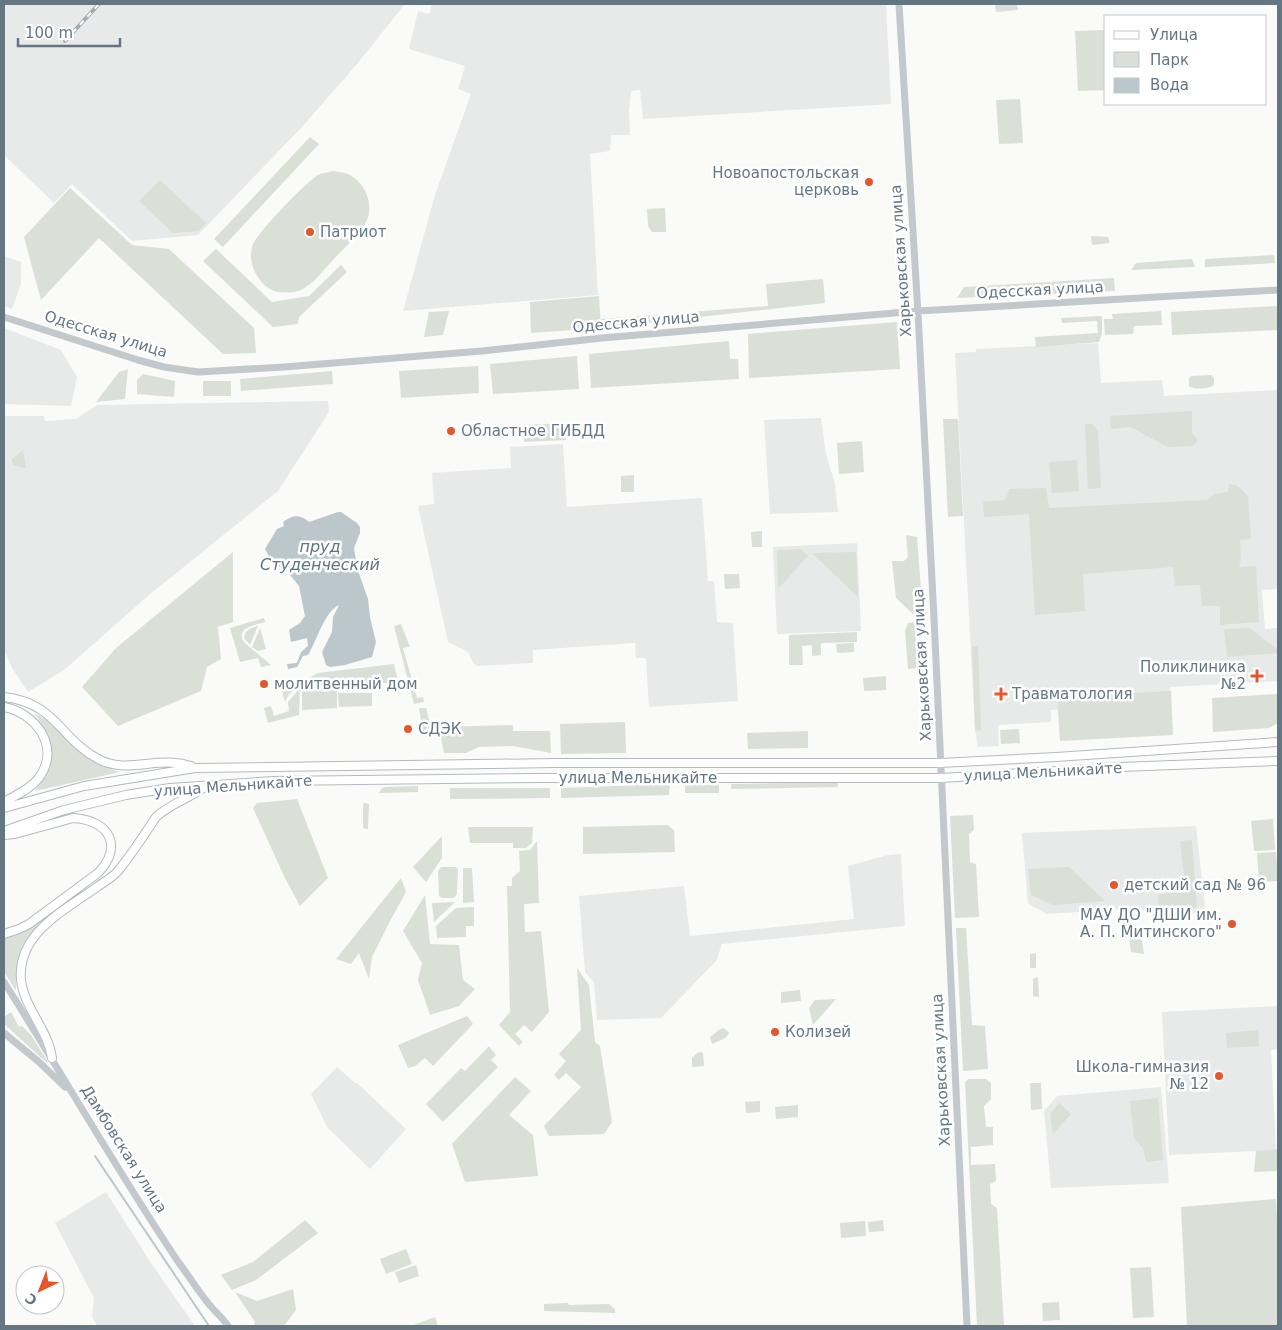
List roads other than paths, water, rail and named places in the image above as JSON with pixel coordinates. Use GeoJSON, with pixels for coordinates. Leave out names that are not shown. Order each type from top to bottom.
{"type":"FeatureCollection","features":[{"type":"Feature","properties":{"kind":"main road"},"geometry":{"type":"LineString","coordinates":[[4,697],[21,699],[36,705],[58,723],[84,749],[100,760],[118,765],[176,763],[195,768]]}},
{"type":"Feature","properties":{"kind":"main road"},"geometry":{"type":"LineString","coordinates":[[4,707],[23,713],[35,722],[43,734],[47,748],[43,771],[38,779],[29,788],[4,802]]}},
{"type":"Feature","properties":{"kind":"main road","name":"улица Мельникайте"},"geometry":{"type":"LineString","coordinates":[[4,808],[84,786],[195,768],[590,762],[940,762],[1278,742]]}},
{"type":"Feature","properties":{"kind":"main road"},"geometry":{"type":"LineString","coordinates":[[1029,758],[1030,773]]}},
{"type":"Feature","properties":{"kind":"main road","name":"улица Мельникайте"},"geometry":{"type":"LineString","coordinates":[[4,833],[64,810],[126,795],[170,788],[274,781],[537,778],[941,778],[1120,767],[1278,761]]}},
{"type":"Feature","properties":{"kind":"main road"},"geometry":{"type":"LineString","coordinates":[[320,766],[326,768],[328,773],[327,777],[321,780]]}},
{"type":"Feature","properties":{"kind":"main road"},"geometry":{"type":"LineString","coordinates":[[52,1058],[50,1047],[24,993],[21,973],[25,950],[35,935],[48,922],[118,871],[156,817],[163,811],[193,796],[206,786]]}},
{"type":"Feature","properties":{"kind":"main road"},"geometry":{"type":"LineString","coordinates":[[4,833],[24,832],[73,818],[83,818],[93,820],[102,826],[110,838],[112,852],[107,864],[98,873],[29,924],[4,934]]}},
{"type":"Feature","properties":{"kind":"street","name":"Харьковская улица"},"geometry":{"type":"LineString","coordinates":[[899,4],[918,311],[967,1326]]}},
{"type":"Feature","properties":{"kind":"street","name":"Одесская улица"},"geometry":{"type":"LineString","coordinates":[[4,318],[138,360],[164,367],[198,372],[482,352],[602,338],[918,311],[1278,290]]}},
{"type":"Feature","properties":{"kind":"street","name":"Дамбовская улица"},"geometry":{"type":"LineString","coordinates":[[4,982],[52,1058],[74,1098],[179,1263],[208,1304],[228,1326]]}},
{"type":"Feature","properties":{"kind":"street"},"geometry":{"type":"LineString","coordinates":[[4,1033],[55,1076],[74,1098]]}},
{"type":"Feature","properties":{"kind":"water","name":"пруд Студенческий"},"geometry":{"type":"Polygon","coordinates":[[[341,512],[360,527],[360,533],[354,548],[357,568],[368,599],[376,642],[372,657],[345,665],[330,667],[326,665],[322,652],[332,632],[333,617],[339,605],[325,620],[308,655],[303,656],[297,667],[288,669],[287,664],[297,663],[301,652],[308,646],[307,638],[291,642],[289,630],[300,623],[305,616],[299,586],[287,571],[273,563],[265,549],[277,529],[284,526],[283,522],[290,518],[296,516],[309,522],[341,512]]]}},
{"type":"Feature","properties":{"kind":"waterway"},"geometry":{"type":"LineString","coordinates":[[95,1156],[209,1326]]}},
{"type":"Feature","properties":{"kind":"railway"},"geometry":{"type":"LineString","coordinates":[[65,41],[99,4]]}},
{"type":"Feature","properties":{"kind":"place","name":"Новоапостольская церковь"},"geometry":{"type":"Point","coordinates":[869,182]}},
{"type":"Feature","properties":{"kind":"place","name":"Патриот"},"geometry":{"type":"Point","coordinates":[310,232]}},
{"type":"Feature","properties":{"kind":"place","name":"Областное ГИБДД"},"geometry":{"type":"Point","coordinates":[451,431]}},
{"type":"Feature","properties":{"kind":"place","name":"Поликлиника №2"},"geometry":{"type":"Point","coordinates":[1257,676]}},
{"type":"Feature","properties":{"kind":"place","name":"молитвенный дом"},"geometry":{"type":"Point","coordinates":[264,684]}},
{"type":"Feature","properties":{"kind":"place","name":"Травматология"},"geometry":{"type":"Point","coordinates":[1001,694]}},
{"type":"Feature","properties":{"kind":"place","name":"СДЭК"},"geometry":{"type":"Point","coordinates":[408,729]}},
{"type":"Feature","properties":{"kind":"place","name":"детский сад № 96"},"geometry":{"type":"Point","coordinates":[1114,885]}},
{"type":"Feature","properties":{"kind":"place","name":"МАУ ДО \"ДШИ им. А. П. Митинского\""},"geometry":{"type":"Point","coordinates":[1232,924]}},
{"type":"Feature","properties":{"kind":"place","name":"Колизей"},"geometry":{"type":"Point","coordinates":[775,1032]}},
{"type":"Feature","properties":{"kind":"place","name":"Школа-гимназия № 12"},"geometry":{"type":"Point","coordinates":[1219,1076]}}]}
